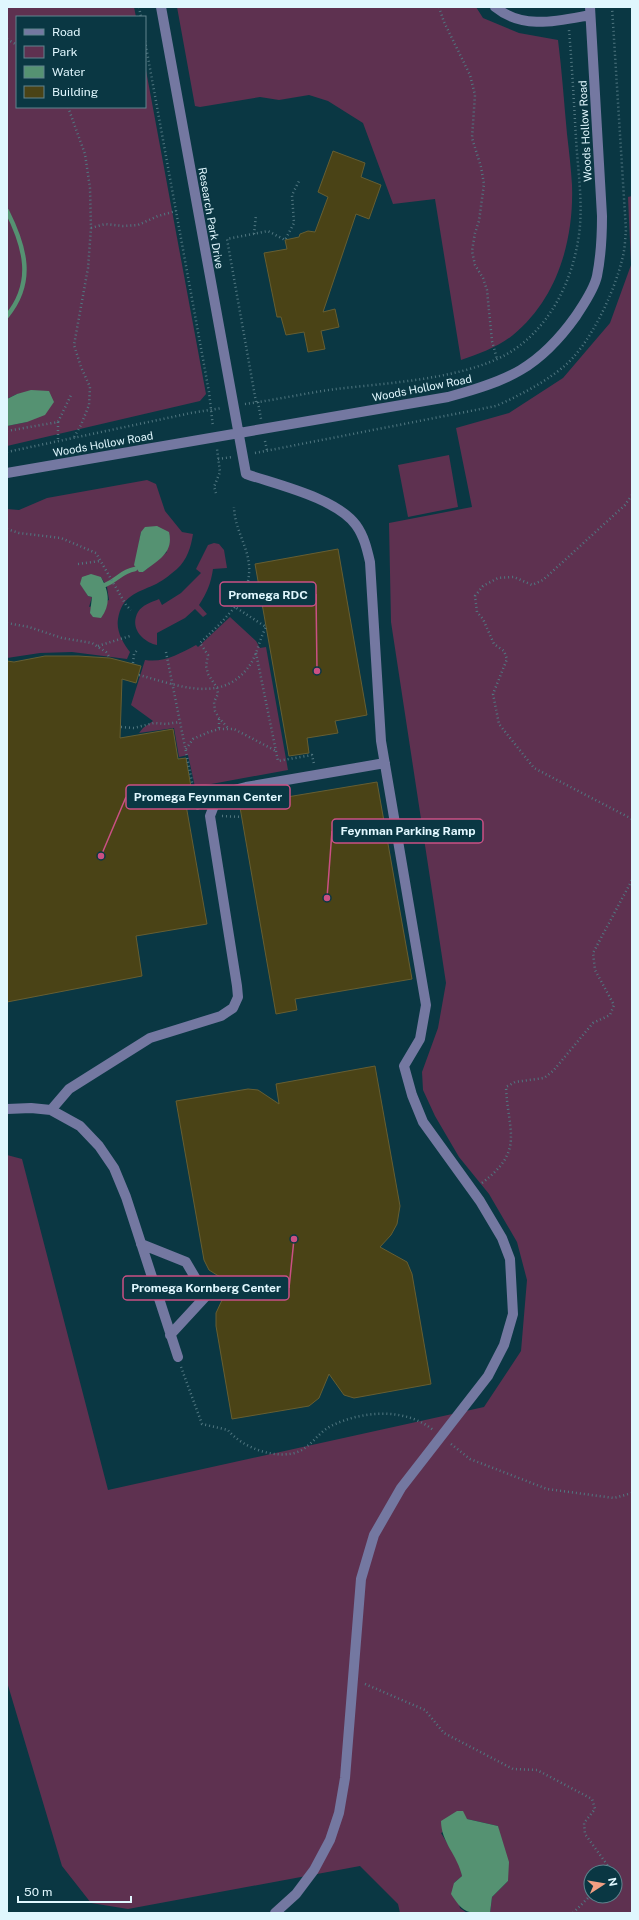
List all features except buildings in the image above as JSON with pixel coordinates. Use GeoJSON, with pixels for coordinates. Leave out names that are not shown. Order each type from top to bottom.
{"type":"FeatureCollection","features":[{"type":"Feature","properties":{"kind":"street","name":"Research Park Drive"},"geometry":{"type":"LineString","coordinates":[[161,7],[246,474],[322,500],[341,511],[356,525],[366,544],[370,562],[381,741],[385,763]]}},
{"type":"Feature","properties":{"kind":"street"},"geometry":{"type":"LineString","coordinates":[[495,7],[520,21],[542,23],[590,11]]}},
{"type":"Feature","properties":{"kind":"street","name":"Woods Hollow Road"},"geometry":{"type":"LineString","coordinates":[[7,473],[448,397],[483,388],[515,375],[541,357],[562,336],[582,307],[597,278],[602,246],[602,216],[590,11]]}},
{"type":"Feature","properties":{"kind":"street"},"geometry":{"type":"LineString","coordinates":[[51,1110],[69,1089],[150,1038],[221,1016],[233,1008],[238,997],[237,986],[210,816],[217,798],[230,791],[385,763],[426,1005],[420,1038],[404,1066],[412,1095],[423,1122],[472,1190],[502,1238],[510,1259],[513,1314],[504,1345],[488,1376],[401,1488],[374,1535],[360,1579],[345,1778],[338,1813],[330,1840],[314,1870],[296,1894],[275,1913]]}},
{"type":"Feature","properties":{"kind":"street"},"geometry":{"type":"LineString","coordinates":[[7,1109],[31,1108],[51,1110],[80,1126],[99,1146],[114,1168],[178,1357]]}},
{"type":"Feature","properties":{"kind":"street"},"geometry":{"type":"LineString","coordinates":[[141,1244],[186,1262],[206,1296],[170,1335]]}},
{"type":"Feature","properties":{"kind":"path"},"geometry":{"type":"LineString","coordinates":[[440,7],[444,22],[470,75],[476,95],[472,138],[482,167],[484,184],[479,221],[472,250],[474,265],[483,278],[487,290],[492,342],[497,359]]}},
{"type":"Feature","properties":{"kind":"path"},"geometry":{"type":"LineString","coordinates":[[218,459],[496,406],[533,389],[564,367],[587,340],[606,305],[622,260],[626,230],[612,7]]}},
{"type":"Feature","properties":{"kind":"path"},"geometry":{"type":"LineString","coordinates":[[243,404],[330,390],[417,380],[465,370],[497,359],[521,344],[541,325],[556,304],[570,276],[578,240],[579,184],[569,32]]}},
{"type":"Feature","properties":{"kind":"path"},"geometry":{"type":"LineString","coordinates":[[7,39],[16,44]]}},
{"type":"Feature","properties":{"kind":"path"},"geometry":{"type":"LineString","coordinates":[[146,47],[209,392],[213,427]]}},
{"type":"Feature","properties":{"kind":"path"},"geometry":{"type":"LineString","coordinates":[[68,108],[85,154],[90,188],[91,228],[88,268],[74,345],[81,367],[90,387],[89,399],[81,425],[72,439]]}},
{"type":"Feature","properties":{"kind":"path"},"geometry":{"type":"LineString","coordinates":[[261,419],[227,239],[268,231],[285,240],[294,223],[292,195],[299,181]]}},
{"type":"Feature","properties":{"kind":"path"},"geometry":{"type":"LineString","coordinates":[[91,228],[105,224],[124,226],[138,225],[158,216],[176,212]]}},
{"type":"Feature","properties":{"kind":"path"},"geometry":{"type":"LineString","coordinates":[[254,234],[256,215]]}},
{"type":"Feature","properties":{"kind":"path"},"geometry":{"type":"LineString","coordinates":[[58,442],[58,422],[72,393]]}},
{"type":"Feature","properties":{"kind":"path"},"geometry":{"type":"LineString","coordinates":[[7,452],[225,408]]}},
{"type":"Feature","properties":{"kind":"path"},"geometry":{"type":"LineString","coordinates":[[7,431],[58,422]]}},
{"type":"Feature","properties":{"kind":"path"},"geometry":{"type":"LineString","coordinates":[[264,438],[267,450]]}},
{"type":"Feature","properties":{"kind":"path"},"geometry":{"type":"LineString","coordinates":[[216,446],[220,472],[214,487],[216,493]]}},
{"type":"Feature","properties":{"kind":"path"},"geometry":{"type":"LineString","coordinates":[[632,495],[624,505],[542,580],[532,585],[514,577],[498,578],[482,586],[476,596],[477,612],[483,619],[494,644],[504,651],[507,659],[493,694],[499,724],[534,768],[632,819]]}},
{"type":"Feature","properties":{"kind":"path"},"geometry":{"type":"LineString","coordinates":[[219,729],[214,702],[218,694],[217,688],[208,674],[206,666],[208,655],[200,643],[219,626],[235,607],[247,587],[250,566],[248,553],[234,521],[234,507]]}},
{"type":"Feature","properties":{"kind":"path"},"geometry":{"type":"LineString","coordinates":[[7,529],[18,533],[61,538],[96,554],[126,605],[132,610]]}},
{"type":"Feature","properties":{"kind":"path"},"geometry":{"type":"LineString","coordinates":[[78,564],[100,561]]}},
{"type":"Feature","properties":{"kind":"path"},"geometry":{"type":"LineString","coordinates":[[139,675],[185,688],[217,688],[233,681],[247,668],[256,652],[260,638],[266,627],[225,601]]}},
{"type":"Feature","properties":{"kind":"path"},"geometry":{"type":"LineString","coordinates":[[7,623],[29,627],[62,638],[92,643],[106,652],[110,658]]}},
{"type":"Feature","properties":{"kind":"path"},"geometry":{"type":"LineString","coordinates":[[98,647],[130,636]]}},
{"type":"Feature","properties":{"kind":"path"},"geometry":{"type":"LineString","coordinates":[[133,663],[134,654],[138,649]]}},
{"type":"Feature","properties":{"kind":"path"},"geometry":{"type":"LineString","coordinates":[[166,652],[199,816],[242,817]]}},
{"type":"Feature","properties":{"kind":"path"},"geometry":{"type":"LineString","coordinates":[[256,652],[278,761],[312,755],[315,775]]}},
{"type":"Feature","properties":{"kind":"path"},"geometry":{"type":"LineString","coordinates":[[218,718],[229,729]]}},
{"type":"Feature","properties":{"kind":"path"},"geometry":{"type":"LineString","coordinates":[[121,727],[134,728],[154,723],[166,724],[180,722]]}},
{"type":"Feature","properties":{"kind":"path"},"geometry":{"type":"LineString","coordinates":[[186,749],[193,739],[219,729],[229,729],[240,732],[276,751]]}},
{"type":"Feature","properties":{"kind":"path"},"geometry":{"type":"LineString","coordinates":[[472,1190],[498,1170],[510,1150],[512,1136],[507,1108],[506,1087],[515,1082],[544,1078],[552,1072],[593,1023],[610,1014],[614,1005],[595,970],[593,953],[632,880]]}},
{"type":"Feature","properties":{"kind":"path"},"geometry":{"type":"LineString","coordinates":[[178,1357],[202,1424],[228,1430],[235,1439],[253,1450],[281,1454],[299,1452],[330,1427],[354,1417],[378,1413],[408,1417],[427,1425],[470,1459],[547,1489],[614,1498],[632,1493]]}},
{"type":"Feature","properties":{"kind":"path"},"geometry":{"type":"LineString","coordinates":[[352,1680],[372,1686],[425,1710],[444,1733],[513,1769],[537,1770],[592,1799],[595,1809],[584,1823],[585,1834],[607,1864]]}},
{"type":"Feature","properties":{"kind":"path"},"geometry":{"type":"LineString","coordinates":[[573,1913],[583,1903]]}},
{"type":"Feature","properties":{"kind":"green space"},"geometry":{"type":"Polygon","coordinates":[[[7,7],[134,7],[136,16],[16,16],[16,108],[146,108],[146,70],[206,394],[200,401],[7,446],[7,426],[27,422],[17,394],[7,399],[7,7]]]}},
{"type":"Feature","properties":{"kind":"green space"},"geometry":{"type":"Polygon","coordinates":[[[177,7],[476,7],[483,18],[519,33],[558,40],[572,185],[570,227],[560,268],[552,286],[528,321],[513,335],[495,347],[461,360],[435,199],[393,204],[363,123],[328,101],[309,95],[279,100],[260,97],[200,107],[195,106],[177,7]]]}},
{"type":"Feature","properties":{"kind":"green space"},"geometry":{"type":"Polygon","coordinates":[[[632,196],[632,1913],[490,1913],[492,1897],[508,1881],[498,1826],[467,1819],[441,1833],[460,1864],[462,1876],[454,1883],[460,1908],[467,1913],[400,1913],[398,1904],[360,1866],[128,1909],[91,1903],[62,1866],[7,1682],[7,1155],[22,1159],[108,1490],[484,1407],[521,1351],[527,1280],[517,1242],[489,1194],[459,1157],[435,1116],[423,1090],[422,1072],[438,1028],[446,983],[391,622],[389,523],[472,507],[456,428],[509,413],[563,378],[610,323],[631,265],[628,197],[632,196]]]}},
{"type":"Feature","properties":{"kind":"green space"},"geometry":{"type":"Polygon","coordinates":[[[449,455],[458,507],[408,517],[398,465],[449,455]]]}},
{"type":"Feature","properties":{"kind":"green space"},"geometry":{"type":"Polygon","coordinates":[[[147,480],[156,484],[165,511],[182,532],[193,534],[188,553],[177,569],[160,582],[131,596],[123,605],[118,619],[118,628],[125,645],[130,652],[127,659],[72,652],[40,653],[7,658],[7,509],[19,510],[47,498],[147,480]],[[141,532],[139,543],[143,572],[167,552],[141,532]],[[101,577],[82,586],[88,596],[92,597],[89,607],[109,600],[107,587],[101,577]]]}},
{"type":"Feature","properties":{"kind":"green space"},"geometry":{"type":"Polygon","coordinates":[[[214,543],[219,544],[224,550],[227,568],[213,569],[208,588],[199,605],[207,614],[203,617],[195,609],[185,618],[157,633],[157,645],[147,641],[136,629],[135,623],[138,612],[142,607],[159,599],[162,605],[181,593],[201,573],[196,569],[208,545],[214,543]]]}},
{"type":"Feature","properties":{"kind":"green space"},"geometry":{"type":"Polygon","coordinates":[[[230,617],[256,641],[260,648],[266,647],[288,770],[195,787],[188,755],[179,757],[174,728],[139,733],[153,721],[131,705],[145,660],[152,661],[165,659],[196,645],[198,647],[230,617]]]}},
{"type":"Feature","properties":{"kind":"water"},"geometry":{"type":"Polygon","coordinates":[[[31,390],[49,391],[54,402],[45,415],[27,422],[7,426],[7,399],[31,390]]]}},
{"type":"Feature","properties":{"kind":"water"},"geometry":{"type":"Polygon","coordinates":[[[157,526],[169,532],[170,539],[167,551],[159,560],[143,572],[139,572],[134,565],[141,532],[145,527],[157,526]]]}},
{"type":"Feature","properties":{"kind":"water"},"geometry":{"type":"Polygon","coordinates":[[[91,574],[101,577],[106,588],[108,603],[101,618],[93,617],[90,613],[92,597],[88,596],[80,584],[82,577],[91,574]]]}},
{"type":"Feature","properties":{"kind":"water"},"geometry":{"type":"Polygon","coordinates":[[[457,1811],[463,1811],[467,1819],[498,1826],[509,1862],[508,1881],[492,1897],[490,1913],[476,1913],[467,1911],[459,1905],[451,1894],[454,1883],[462,1876],[444,1836],[441,1821],[457,1811]]]}},
{"type":"Feature","properties":{"kind":"waterway"},"geometry":{"type":"LineString","coordinates":[[7,211],[19,238],[24,264],[24,277],[21,290],[16,303],[7,316]]}},
{"type":"Feature","properties":{"kind":"waterway"},"geometry":{"type":"LineString","coordinates":[[105,585],[126,572],[135,569]]}},
{"type":"Feature","properties":{"kind":"place","name":"Promega RDC"},"geometry":{"type":"Point","coordinates":[317,671]}},
{"type":"Feature","properties":{"kind":"place","name":"Promega Feynman Center"},"geometry":{"type":"Point","coordinates":[101,856]}},
{"type":"Feature","properties":{"kind":"place","name":"Feynman Parking Ramp"},"geometry":{"type":"Point","coordinates":[327,898]}},
{"type":"Feature","properties":{"kind":"place","name":"Promega Kornberg Center"},"geometry":{"type":"Point","coordinates":[294,1239]}}]}
